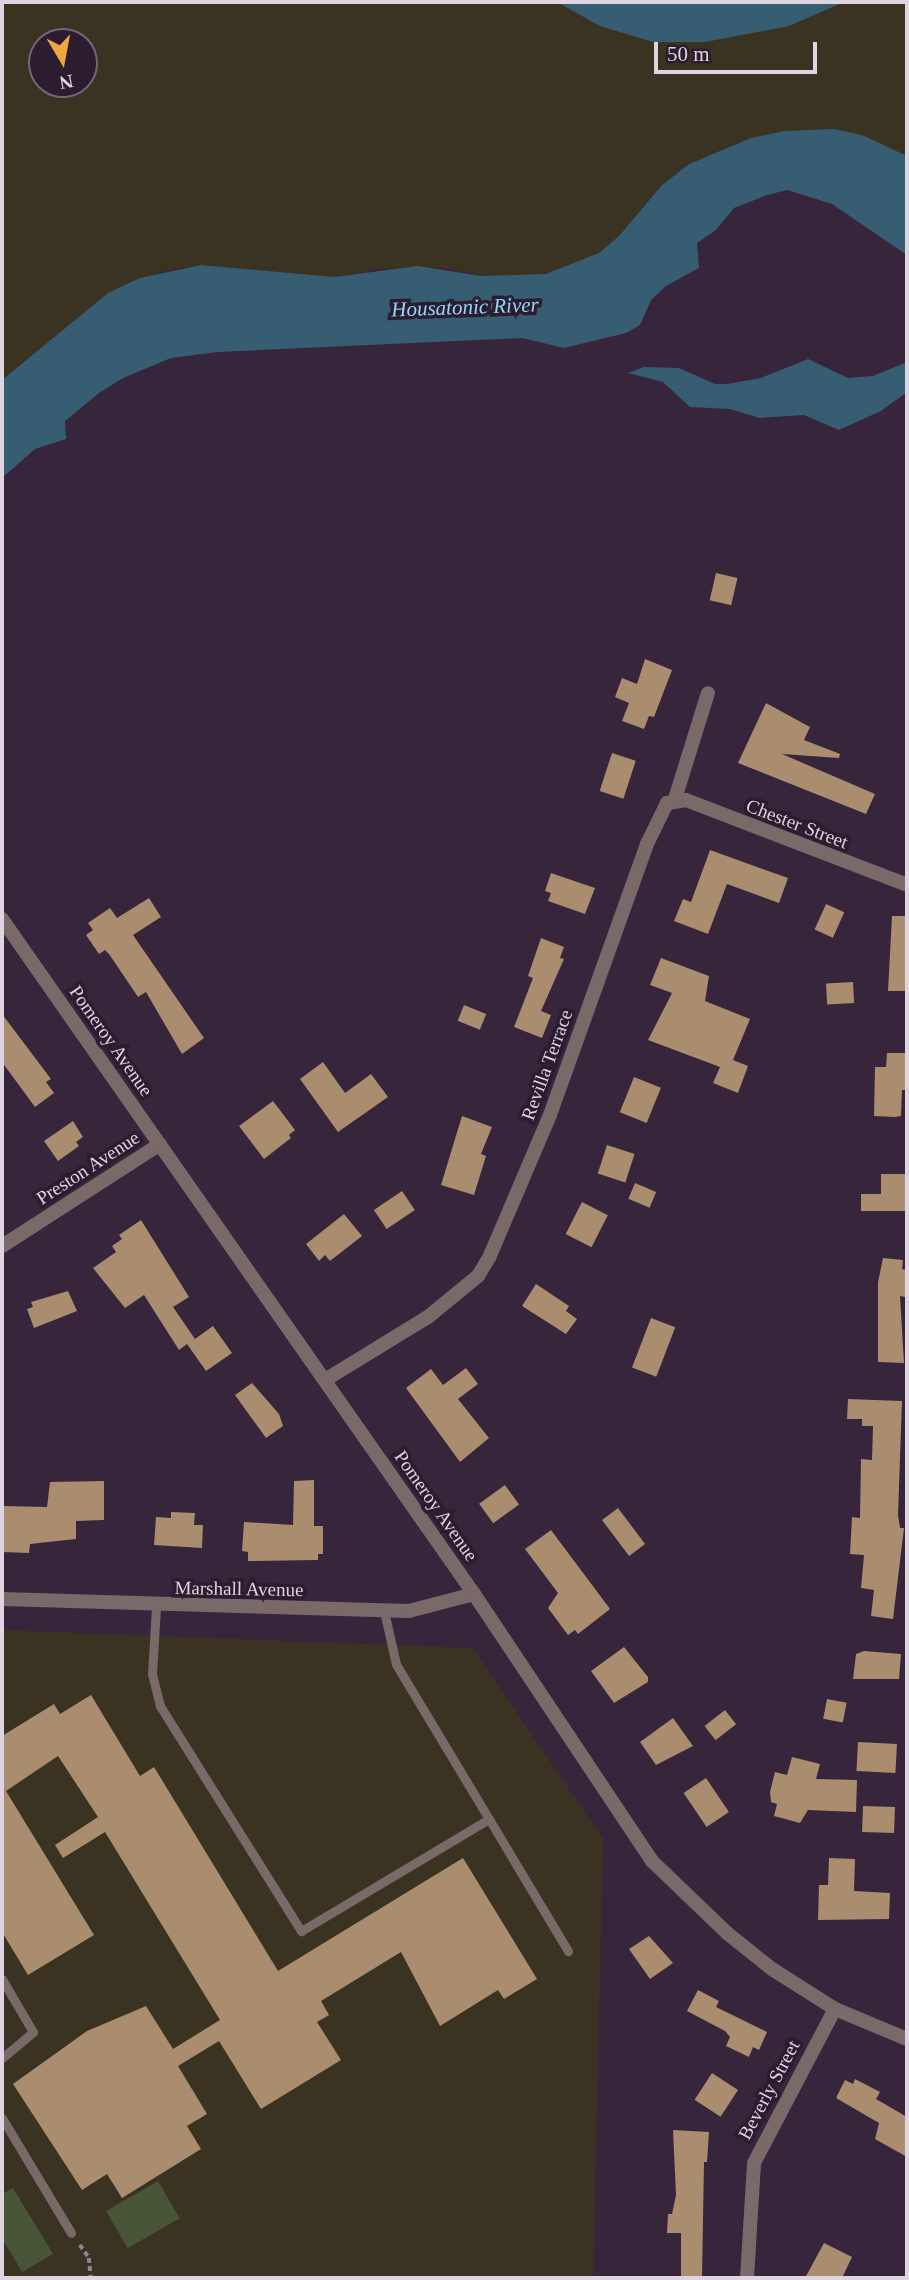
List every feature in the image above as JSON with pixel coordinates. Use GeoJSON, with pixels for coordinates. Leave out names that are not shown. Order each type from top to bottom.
{"type":"FeatureCollection","features":[{"type":"Feature","properties":{"kind":"street","name":"Revilla Terrace"},"geometry":{"type":"LineString","coordinates":[[325,1380],[428,1317],[478,1276],[550,1115],[647,844],[667,803],[674,802],[708,693]]}},
{"type":"Feature","properties":{"kind":"street","name":"Chester Street"},"geometry":{"type":"LineString","coordinates":[[674,802],[686,800],[907,885]]}},
{"type":"Feature","properties":{"kind":"street","name":"Pomeroy Avenue"},"geometry":{"type":"LineString","coordinates":[[2,919],[474,1594],[652,1861],[727,1933],[772,1969],[835,2008],[907,2039]]}},
{"type":"Feature","properties":{"kind":"street","name":"Preston Avenue"},"geometry":{"type":"LineString","coordinates":[[2,1246],[160,1144]]}},
{"type":"Feature","properties":{"kind":"street","name":"Marshall Avenue"},"geometry":{"type":"LineString","coordinates":[[2,1599],[156,1607],[384,1611],[433,1607],[474,1594]]}},
{"type":"Feature","properties":{"kind":"street","name":"Beverly Street"},"geometry":{"type":"LineString","coordinates":[[747,2278],[754,2163],[835,2008]]}},
{"type":"Feature","properties":{"kind":"lane"},"geometry":{"type":"LineString","coordinates":[[156,1607],[152,1674],[160,1706],[301,1931],[489,1819]]}},
{"type":"Feature","properties":{"kind":"lane"},"geometry":{"type":"LineString","coordinates":[[384,1611],[396,1664],[568,1951]]}},
{"type":"Feature","properties":{"kind":"lane"},"geometry":{"type":"LineString","coordinates":[[2,1979],[33,2032],[2,2057]]}},
{"type":"Feature","properties":{"kind":"lane"},"geometry":{"type":"LineString","coordinates":[[2,2118],[71,2233]]}},
{"type":"Feature","properties":{"kind":"path"},"geometry":{"type":"LineString","coordinates":[[71,2233],[89,2258],[92,2278]]}},
{"type":"Feature","properties":{"kind":"shaded area"},"geometry":{"type":"Polygon","coordinates":[[[2,2],[907,2],[907,156],[887,147],[751,138],[689,164],[662,184],[619,236],[599,253],[565,270],[522,278],[481,276],[440,267],[381,269],[334,277],[201,265],[165,271],[108,293],[2,380],[2,2]]]}},
{"type":"Feature","properties":{"kind":"shaded area"},"geometry":{"type":"Polygon","coordinates":[[[2,1630],[473,1648],[603,1839],[593,2278],[2,2278],[2,1630]]]}},
{"type":"Feature","properties":{"kind":"green space"},"geometry":{"type":"Polygon","coordinates":[[[158,2181],[180,2218],[128,2248],[106,2211],[158,2181]]]}},
{"type":"Feature","properties":{"kind":"green space"},"geometry":{"type":"Polygon","coordinates":[[[13,2188],[53,2254],[22,2272],[2,2238],[2,2194],[13,2188]]]}},
{"type":"Feature","properties":{"kind":"water"},"geometry":{"type":"Polygon","coordinates":[[[557,2],[844,2],[789,26],[705,42],[653,42],[600,26],[557,2]]]}},
{"type":"Feature","properties":{"kind":"water","name":"Housatonic River"},"geometry":{"type":"Polygon","coordinates":[[[833,129],[862,135],[907,156],[907,255],[832,204],[787,190],[734,208],[716,230],[697,243],[699,268],[666,286],[651,300],[640,325],[626,333],[564,348],[522,338],[218,352],[171,358],[123,378],[99,393],[65,421],[66,439],[35,449],[2,478],[2,380],[108,293],[140,278],[201,265],[334,277],[418,266],[481,276],[546,274],[599,253],[619,236],[662,185],[689,164],[751,138],[784,131],[833,129]]]}},
{"type":"Feature","properties":{"kind":"water"},"geometry":{"type":"Polygon","coordinates":[[[808,359],[848,378],[873,376],[907,362],[907,392],[881,411],[839,430],[804,415],[759,418],[730,409],[690,407],[663,382],[628,373],[644,367],[679,368],[715,384],[727,384],[761,378],[808,359]]]}},
{"type":"Feature","properties":{"kind":"building"},"geometry":{"type":"Polygon","coordinates":[[[716,573],[737,578],[731,605],[710,600],[716,573]]]}},
{"type":"Feature","properties":{"kind":"building"},"geometry":{"type":"Polygon","coordinates":[[[645,659],[672,670],[654,717],[649,716],[644,729],[622,721],[629,703],[615,697],[622,678],[637,684],[645,659]]]}},
{"type":"Feature","properties":{"kind":"building"},"geometry":{"type":"Polygon","coordinates":[[[766,703],[810,727],[804,740],[840,754],[839,758],[782,754],[875,794],[866,814],[738,763],[766,703]]]}},
{"type":"Feature","properties":{"kind":"building"},"geometry":{"type":"Polygon","coordinates":[[[612,753],[636,761],[623,799],[600,791],[612,753]]]}},
{"type":"Feature","properties":{"kind":"building"},"geometry":{"type":"Polygon","coordinates":[[[710,850],[788,878],[779,903],[727,884],[708,934],[674,921],[683,899],[691,902],[710,850]]]}},
{"type":"Feature","properties":{"kind":"building"},"geometry":{"type":"Polygon","coordinates":[[[551,873],[595,888],[585,914],[548,901],[551,893],[545,891],[551,873]]]}},
{"type":"Feature","properties":{"kind":"building"},"geometry":{"type":"Polygon","coordinates":[[[149,898],[161,917],[133,935],[204,1038],[182,1054],[146,992],[138,997],[109,954],[105,950],[99,954],[86,935],[93,930],[88,923],[110,908],[117,918],[149,898]]]}},
{"type":"Feature","properties":{"kind":"building"},"geometry":{"type":"Polygon","coordinates":[[[826,904],[844,912],[833,938],[815,930],[826,904]]]}},
{"type":"Feature","properties":{"kind":"building"},"geometry":{"type":"Polygon","coordinates":[[[892,916],[907,916],[907,991],[888,991],[892,916]]]}},
{"type":"Feature","properties":{"kind":"building"},"geometry":{"type":"Polygon","coordinates":[[[541,938],[564,947],[560,958],[564,959],[541,1011],[551,1015],[542,1038],[514,1027],[533,978],[528,976],[541,938]]]}},
{"type":"Feature","properties":{"kind":"building"},"geometry":{"type":"Polygon","coordinates":[[[661,958],[709,976],[705,1001],[750,1019],[733,1060],[748,1066],[738,1093],[713,1083],[720,1067],[648,1040],[672,993],[650,985],[661,958]]]}},
{"type":"Feature","properties":{"kind":"building"},"geometry":{"type":"Polygon","coordinates":[[[853,982],[854,1003],[827,1004],[826,983],[853,982]]]}},
{"type":"Feature","properties":{"kind":"building"},"geometry":{"type":"Polygon","coordinates":[[[464,1005],[486,1014],[480,1030],[458,1021],[464,1005]]]}},
{"type":"Feature","properties":{"kind":"building"},"geometry":{"type":"Polygon","coordinates":[[[2,1014],[51,1079],[46,1082],[54,1093],[35,1107],[2,1062],[2,1014]]]}},
{"type":"Feature","properties":{"kind":"building"},"geometry":{"type":"Polygon","coordinates":[[[887,1053],[907,1053],[907,1090],[902,1090],[901,1116],[874,1116],[875,1067],[886,1067],[887,1053]]]}},
{"type":"Feature","properties":{"kind":"building"},"geometry":{"type":"Polygon","coordinates":[[[323,1062],[345,1093],[371,1074],[388,1097],[338,1132],[300,1079],[323,1062]]]}},
{"type":"Feature","properties":{"kind":"building"},"geometry":{"type":"Polygon","coordinates":[[[634,1077],[661,1088],[647,1123],[620,1112],[634,1077]]]}},
{"type":"Feature","properties":{"kind":"building"},"geometry":{"type":"Polygon","coordinates":[[[273,1101],[295,1130],[289,1135],[291,1138],[264,1159],[239,1126],[273,1101]]]}},
{"type":"Feature","properties":{"kind":"building"},"geometry":{"type":"Polygon","coordinates":[[[462,1116],[492,1127],[481,1154],[486,1156],[474,1195],[441,1185],[462,1116]]]}},
{"type":"Feature","properties":{"kind":"building"},"geometry":{"type":"Polygon","coordinates":[[[73,1121],[83,1137],[76,1142],[79,1146],[58,1161],[44,1141],[73,1121]]]}},
{"type":"Feature","properties":{"kind":"building"},"geometry":{"type":"Polygon","coordinates":[[[607,1145],[635,1154],[625,1182],[598,1174],[607,1145]]]}},
{"type":"Feature","properties":{"kind":"building"},"geometry":{"type":"Polygon","coordinates":[[[881,1174],[906,1174],[906,1211],[861,1211],[861,1194],[881,1194],[881,1174]]]}},
{"type":"Feature","properties":{"kind":"building"},"geometry":{"type":"Polygon","coordinates":[[[635,1183],[656,1192],[650,1208],[628,1199],[635,1183]]]}},
{"type":"Feature","properties":{"kind":"building"},"geometry":{"type":"Polygon","coordinates":[[[402,1191],[415,1210],[387,1229],[374,1210],[402,1191]]]}},
{"type":"Feature","properties":{"kind":"building"},"geometry":{"type":"Polygon","coordinates":[[[582,1202],[608,1215],[591,1247],[566,1234],[582,1202]]]}},
{"type":"Feature","properties":{"kind":"building"},"geometry":{"type":"Polygon","coordinates":[[[344,1214],[362,1236],[330,1261],[325,1255],[319,1261],[306,1244],[344,1214]]]}},
{"type":"Feature","properties":{"kind":"building"},"geometry":{"type":"Polygon","coordinates":[[[141,1220],[189,1297],[173,1307],[195,1339],[213,1326],[232,1353],[206,1371],[187,1344],[179,1350],[144,1295],[125,1308],[93,1268],[116,1252],[112,1246],[122,1239],[119,1235],[141,1220]]]}},
{"type":"Feature","properties":{"kind":"building"},"geometry":{"type":"Polygon","coordinates":[[[883,1258],[903,1260],[902,1269],[907,1270],[905,1297],[900,1296],[904,1363],[878,1362],[878,1282],[883,1258]]]}},
{"type":"Feature","properties":{"kind":"building"},"geometry":{"type":"Polygon","coordinates":[[[536,1284],[569,1306],[566,1311],[577,1319],[566,1334],[522,1306],[536,1284]]]}},
{"type":"Feature","properties":{"kind":"building"},"geometry":{"type":"Polygon","coordinates":[[[68,1291],[77,1311],[34,1328],[27,1309],[33,1307],[31,1302],[68,1291]]]}},
{"type":"Feature","properties":{"kind":"building"},"geometry":{"type":"Polygon","coordinates":[[[651,1318],[675,1327],[656,1377],[632,1367],[651,1318]]]}},
{"type":"Feature","properties":{"kind":"building"},"geometry":{"type":"Polygon","coordinates":[[[466,1368],[478,1384],[458,1399],[489,1438],[460,1462],[406,1388],[431,1369],[443,1385],[466,1368]]]}},
{"type":"Feature","properties":{"kind":"building"},"geometry":{"type":"Polygon","coordinates":[[[252,1383],[279,1414],[283,1426],[266,1438],[235,1395],[252,1383]]]}},
{"type":"Feature","properties":{"kind":"building"},"geometry":{"type":"Polygon","coordinates":[[[848,1399],[902,1401],[898,1515],[900,1528],[904,1528],[893,1619],[871,1616],[874,1590],[861,1588],[864,1555],[850,1554],[852,1517],[860,1518],[861,1459],[872,1460],[873,1426],[862,1426],[862,1419],[847,1419],[848,1399]]]}},
{"type":"Feature","properties":{"kind":"building"},"geometry":{"type":"Polygon","coordinates":[[[314,1480],[314,1526],[323,1526],[323,1554],[318,1554],[318,1560],[248,1561],[248,1552],[242,1551],[244,1522],[293,1525],[294,1481],[314,1480]]]}},
{"type":"Feature","properties":{"kind":"building"},"geometry":{"type":"Polygon","coordinates":[[[104,1481],[104,1520],[76,1521],[76,1539],[30,1544],[29,1553],[2,1552],[2,1506],[47,1507],[50,1482],[104,1481]]]}},
{"type":"Feature","properties":{"kind":"building"},"geometry":{"type":"Polygon","coordinates":[[[505,1485],[519,1504],[493,1523],[479,1504],[505,1485]]]}},
{"type":"Feature","properties":{"kind":"building"},"geometry":{"type":"Polygon","coordinates":[[[618,1508],[645,1544],[629,1556],[602,1520],[618,1508]]]}},
{"type":"Feature","properties":{"kind":"building"},"geometry":{"type":"Polygon","coordinates":[[[171,1512],[195,1513],[194,1525],[203,1525],[202,1548],[154,1545],[156,1517],[171,1518],[171,1512]]]}},
{"type":"Feature","properties":{"kind":"building"},"geometry":{"type":"Polygon","coordinates":[[[551,1530],[610,1609],[578,1634],[575,1630],[568,1635],[548,1608],[558,1593],[525,1549],[551,1530]]]}},
{"type":"Feature","properties":{"kind":"building"},"geometry":{"type":"Polygon","coordinates":[[[624,1647],[648,1677],[648,1682],[614,1703],[591,1671],[624,1647]]]}},
{"type":"Feature","properties":{"kind":"building"},"geometry":{"type":"Polygon","coordinates":[[[864,1651],[901,1654],[899,1679],[853,1679],[856,1654],[864,1651]]]}},
{"type":"Feature","properties":{"kind":"building"},"geometry":{"type":"Polygon","coordinates":[[[91,1695],[140,1776],[154,1767],[278,1971],[463,1858],[537,1979],[504,1999],[498,1990],[440,2026],[401,1952],[321,2001],[329,2015],[317,2022],[341,2060],[261,2109],[219,2041],[178,2066],[207,2114],[187,2126],[201,2149],[122,2198],[107,2174],[82,2190],[13,2084],[87,2031],[146,2006],[173,2049],[220,2020],[105,1832],[63,1858],[55,1845],[98,1817],[58,1756],[6,1791],[94,1935],[28,1975],[2,1932],[2,1736],[54,1704],[60,1714],[91,1695]]]}},
{"type":"Feature","properties":{"kind":"building"},"geometry":{"type":"Polygon","coordinates":[[[827,1699],[847,1703],[843,1722],[823,1719],[827,1699]]]}},
{"type":"Feature","properties":{"kind":"building"},"geometry":{"type":"Polygon","coordinates":[[[725,1710],[736,1724],[716,1740],[705,1726],[725,1710]]]}},
{"type":"Feature","properties":{"kind":"building"},"geometry":{"type":"Polygon","coordinates":[[[673,1718],[693,1746],[656,1765],[640,1742],[673,1718]]]}},
{"type":"Feature","properties":{"kind":"building"},"geometry":{"type":"Polygon","coordinates":[[[858,1742],[897,1744],[895,1773],[856,1771],[858,1742]]]}},
{"type":"Feature","properties":{"kind":"building"},"geometry":{"type":"Polygon","coordinates":[[[792,1757],[820,1764],[816,1779],[857,1780],[856,1812],[808,1810],[800,1823],[774,1816],[777,1804],[771,1802],[770,1792],[775,1772],[787,1775],[792,1757]]]}},
{"type":"Feature","properties":{"kind":"building"},"geometry":{"type":"Polygon","coordinates":[[[706,1778],[729,1812],[707,1827],[684,1793],[706,1778]]]}},
{"type":"Feature","properties":{"kind":"building"},"geometry":{"type":"Polygon","coordinates":[[[863,1806],[895,1807],[894,1833],[862,1832],[863,1806]]]}},
{"type":"Feature","properties":{"kind":"building"},"geometry":{"type":"Polygon","coordinates":[[[829,1858],[855,1859],[854,1891],[890,1893],[889,1919],[818,1920],[819,1885],[828,1885],[829,1858]]]}},
{"type":"Feature","properties":{"kind":"building"},"geometry":{"type":"Polygon","coordinates":[[[649,1936],[673,1963],[650,1979],[629,1949],[649,1936]]]}},
{"type":"Feature","properties":{"kind":"building"},"geometry":{"type":"Polygon","coordinates":[[[698,1990],[719,2001],[716,2007],[767,2032],[759,2050],[753,2047],[749,2057],[726,2046],[730,2037],[725,2031],[687,2011],[698,1990]]]}},
{"type":"Feature","properties":{"kind":"building"},"geometry":{"type":"Polygon","coordinates":[[[712,2073],[738,2090],[721,2117],[695,2100],[712,2073]]]}},
{"type":"Feature","properties":{"kind":"building"},"geometry":{"type":"Polygon","coordinates":[[[855,2079],[880,2092],[876,2099],[907,2117],[907,2157],[875,2139],[879,2123],[836,2098],[845,2080],[853,2084],[855,2079]]]}},
{"type":"Feature","properties":{"kind":"building"},"geometry":{"type":"Polygon","coordinates":[[[673,2130],[709,2132],[707,2162],[704,2162],[702,2278],[681,2278],[681,2233],[667,2233],[668,2214],[672,2214],[676,2195],[673,2130]]]}},
{"type":"Feature","properties":{"kind":"building"},"geometry":{"type":"Polygon","coordinates":[[[824,2243],[852,2257],[842,2278],[805,2278],[824,2243]]]}}]}
